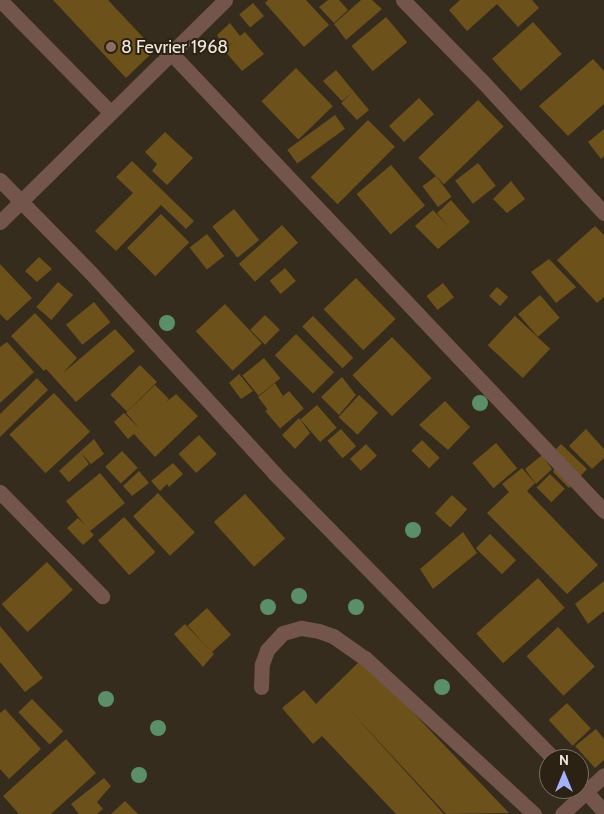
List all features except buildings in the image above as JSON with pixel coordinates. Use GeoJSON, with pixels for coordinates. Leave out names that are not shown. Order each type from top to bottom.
{"type":"FeatureCollection","features":[{"type":"Feature","properties":{"kind":"street"},"geometry":{"type":"LineString","coordinates":[[0,0],[110,112]]}},
{"type":"Feature","properties":{"kind":"street"},"geometry":{"type":"LineString","coordinates":[[0,222],[170,52],[225,0]]}},
{"type":"Feature","properties":{"kind":"street"},"geometry":{"type":"LineString","coordinates":[[403,0],[491,90],[604,213]]}},
{"type":"Feature","properties":{"kind":"street"},"geometry":{"type":"LineString","coordinates":[[170,52],[604,511]]}},
{"type":"Feature","properties":{"kind":"street"},"geometry":{"type":"LineString","coordinates":[[0,180],[91,273],[274,473],[544,749]]}},
{"type":"Feature","properties":{"kind":"street"},"geometry":{"type":"LineString","coordinates":[[0,492],[102,596]]}},
{"type":"Feature","properties":{"kind":"street"},"geometry":{"type":"LineString","coordinates":[[261,687],[262,664],[268,650],[283,633],[301,628],[319,630],[333,636],[365,658],[534,814]]}},
{"type":"Feature","properties":{"kind":"street"},"geometry":{"type":"LineString","coordinates":[[589,784],[604,775]]}},
{"type":"Feature","properties":{"kind":"street"},"geometry":{"type":"LineString","coordinates":[[589,796],[604,812]]}},
{"type":"Feature","properties":{"kind":"street"},"geometry":{"type":"LineString","coordinates":[[562,814],[574,799]]}},
{"type":"Feature","properties":{"kind":"place","name":"8 Fevrier 1968"},"geometry":{"type":"Point","coordinates":[111,47]}}]}
